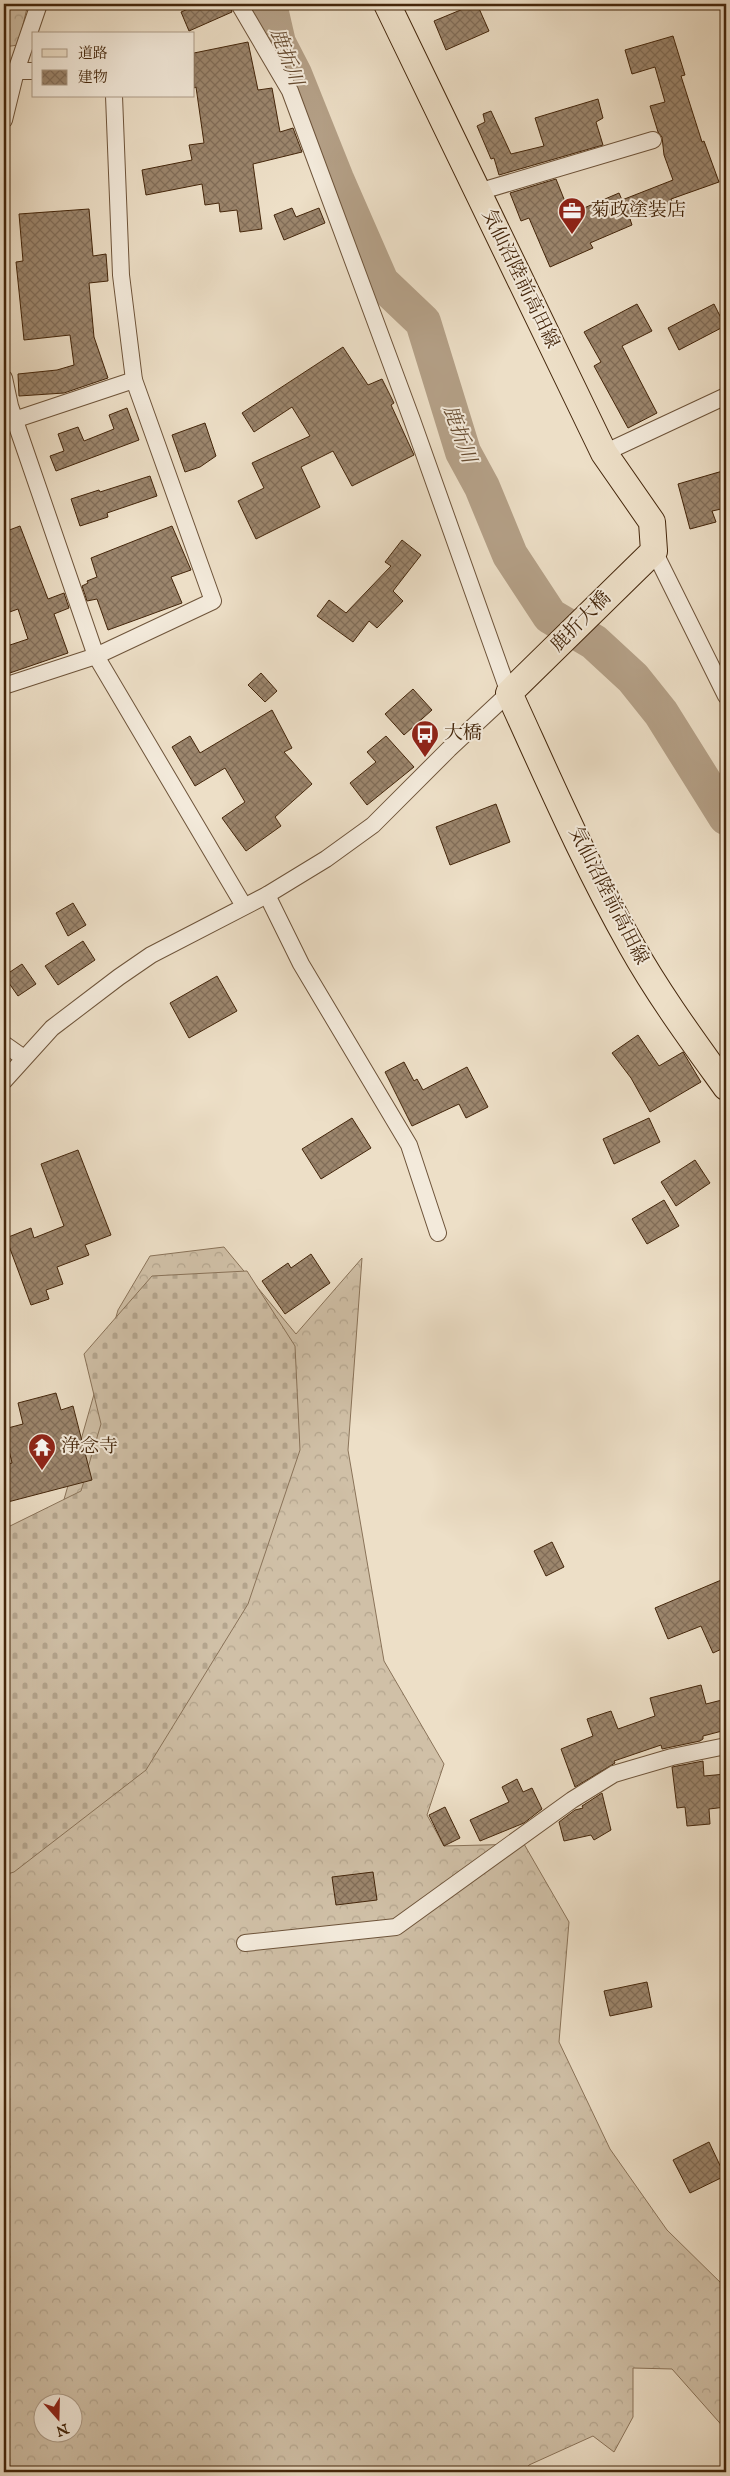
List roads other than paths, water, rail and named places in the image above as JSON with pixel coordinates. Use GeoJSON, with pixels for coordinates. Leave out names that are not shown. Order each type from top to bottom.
{"type":"FeatureCollection","features":[{"type":"Feature","properties":{"kind":"main road","name":"気仙沼陸前高田線"},"geometry":{"type":"LineString","coordinates":[[387,4],[604,453],[652,522],[654,550]]}},
{"type":"Feature","properties":{"kind":"main road","name":"鹿折大橋"},"geometry":{"type":"LineString","coordinates":[[509,693],[654,550]]}},
{"type":"Feature","properties":{"kind":"main road","name":"気仙沼陸前高田線"},"geometry":{"type":"LineString","coordinates":[[509,693],[631,946],[674,1014],[726,1087]]}},
{"type":"Feature","properties":{"kind":"street"},"geometry":{"type":"LineString","coordinates":[[4,120],[16,71],[39,4]]}},
{"type":"Feature","properties":{"kind":"street"},"geometry":{"type":"LineString","coordinates":[[4,1081],[52,1028],[119,977],[151,956],[267,895],[326,859],[373,825],[449,748],[509,693],[412,420],[290,91],[239,4]]}},
{"type":"Feature","properties":{"kind":"street"},"geometry":{"type":"LineString","coordinates":[[16,71],[32,71]]}},
{"type":"Feature","properties":{"kind":"street"},"geometry":{"type":"LineString","coordinates":[[4,686],[96,656],[213,601],[134,380],[121,275],[114,98]]}},
{"type":"Feature","properties":{"kind":"street"},"geometry":{"type":"LineString","coordinates":[[478,192],[654,140]]}},
{"type":"Feature","properties":{"kind":"street"},"geometry":{"type":"LineString","coordinates":[[4,378],[9,421],[96,656],[244,906]]}},
{"type":"Feature","properties":{"kind":"street"},"geometry":{"type":"LineString","coordinates":[[9,421],[134,380]]}},
{"type":"Feature","properties":{"kind":"street"},"geometry":{"type":"LineString","coordinates":[[604,453],[726,396]]}},
{"type":"Feature","properties":{"kind":"street"},"geometry":{"type":"LineString","coordinates":[[654,550],[726,696]]}},
{"type":"Feature","properties":{"kind":"street"},"geometry":{"type":"LineString","coordinates":[[267,895],[301,964],[409,1145],[438,1233]]}},
{"type":"Feature","properties":{"kind":"street"},"geometry":{"type":"LineString","coordinates":[[4,1044],[24,1058]]}},
{"type":"Feature","properties":{"kind":"street"},"geometry":{"type":"LineString","coordinates":[[245,1943],[396,1927],[572,1800],[614,1774],[672,1757],[726,1746]]}},
{"type":"Feature","properties":{"kind":"waterway","name":"鹿折川"},"geometry":{"type":"LineString","coordinates":[[269,4],[278,43],[294,74],[336,179],[381,282],[423,322],[463,452],[482,487],[510,555],[550,616],[594,642],[633,678],[661,713],[726,817]]}},
{"type":"Feature","properties":{"kind":"place","name":"菊政塗装店"},"geometry":{"type":"Point","coordinates":[572,235]}},
{"type":"Feature","properties":{"kind":"place","name":"大橋"},"geometry":{"type":"Point","coordinates":[425,758]}},
{"type":"Feature","properties":{"kind":"place","name":"浄念寺"},"geometry":{"type":"Point","coordinates":[42,1471]}}]}
